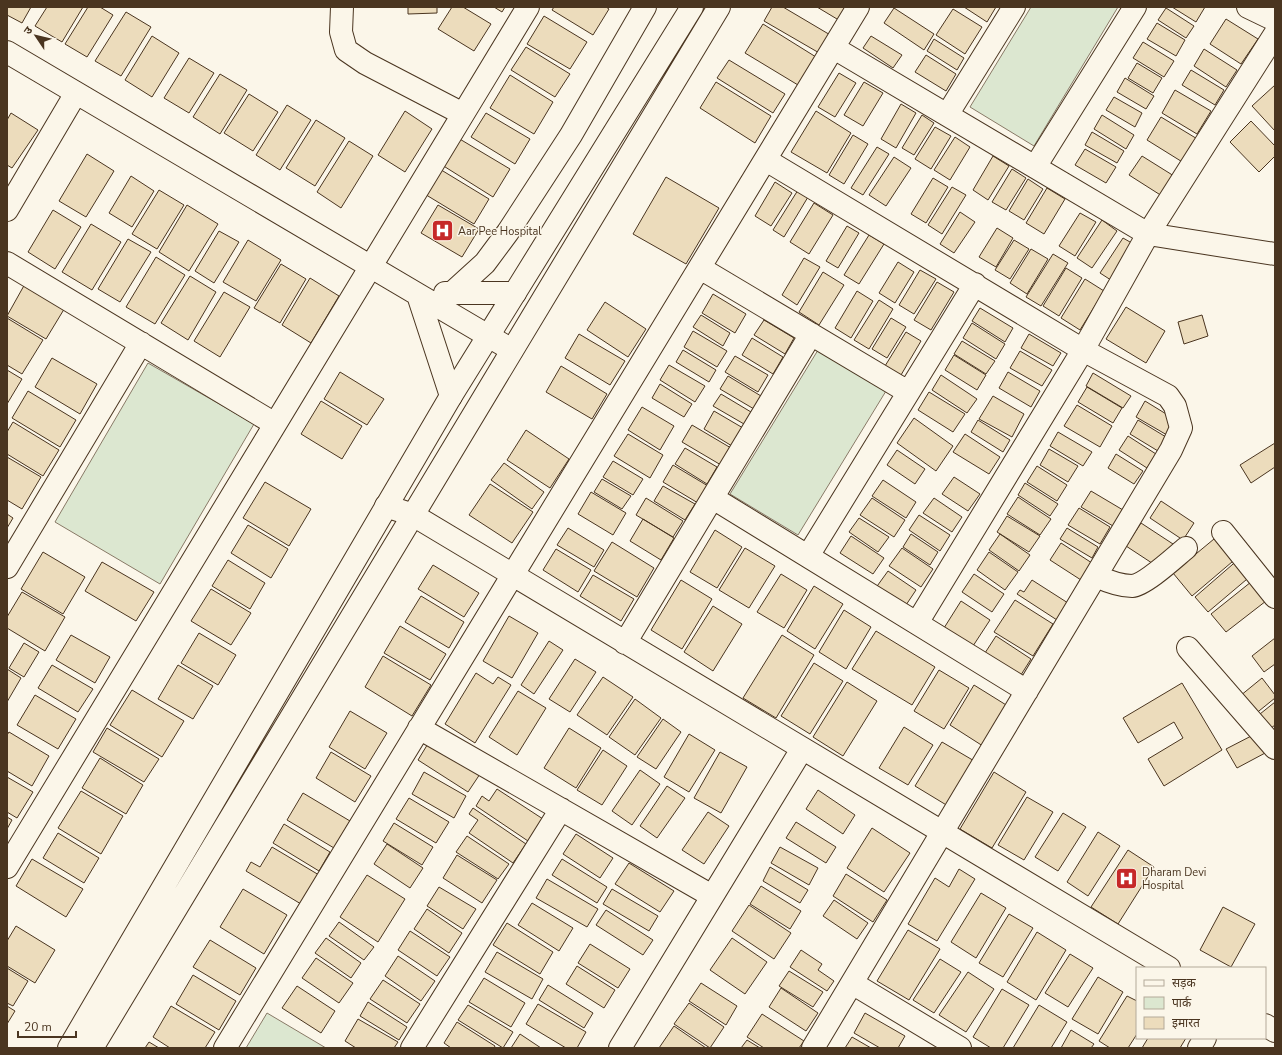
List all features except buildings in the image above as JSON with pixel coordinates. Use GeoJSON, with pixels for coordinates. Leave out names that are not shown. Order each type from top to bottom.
{"type":"FeatureCollection","features":[{"type":"Feature","properties":{"kind":"street"},"geometry":{"type":"LineString","coordinates":[[342,7],[341,32],[346,50],[365,63],[463,114]]}},
{"type":"Feature","properties":{"kind":"street"},"geometry":{"type":"LineString","coordinates":[[7,867],[528,7]]}},
{"type":"Feature","properties":{"kind":"street"},"geometry":{"type":"LineString","coordinates":[[452,293],[485,263],[508,232],[571,135],[645,7]]}},
{"type":"Feature","properties":{"kind":"street"},"geometry":{"type":"LineString","coordinates":[[70,1048],[451,396],[692,7]]}},
{"type":"Feature","properties":{"kind":"street"},"geometry":{"type":"LineString","coordinates":[[92,1048],[719,7]]}},
{"type":"Feature","properties":{"kind":"street"},"geometry":{"type":"LineString","coordinates":[[225,1048],[858,7]]}},
{"type":"Feature","properties":{"kind":"street"},"geometry":{"type":"LineString","coordinates":[[947,115],[1014,7]]}},
{"type":"Feature","properties":{"kind":"street"},"geometry":{"type":"LineString","coordinates":[[1035,167],[1135,7]]}},
{"type":"Feature","properties":{"kind":"street"},"geometry":{"type":"LineString","coordinates":[[1248,7],[1275,20]]}},
{"type":"Feature","properties":{"kind":"street"},"geometry":{"type":"LineString","coordinates":[[916,623],[1083,350],[1148,234],[1275,34]]}},
{"type":"Feature","properties":{"kind":"street"},"geometry":{"type":"LineString","coordinates":[[834,48],[1148,234],[1275,254]]}},
{"type":"Feature","properties":{"kind":"street"},"geometry":{"type":"LineString","coordinates":[[7,52],[512,350]]}},
{"type":"Feature","properties":{"kind":"street"},"geometry":{"type":"LineString","coordinates":[[7,210],[76,93]]}},
{"type":"Feature","properties":{"kind":"street"},"geometry":{"type":"LineString","coordinates":[[766,160],[1083,350],[1168,396],[1175,406],[1181,428],[1171,450],[813,1048]]}},
{"type":"Feature","properties":{"kind":"street"},"geometry":{"type":"LineString","coordinates":[[7,263],[275,424]]}},
{"type":"Feature","properties":{"kind":"street"},"geometry":{"type":"LineString","coordinates":[[700,268],[908,392]]}},
{"type":"Feature","properties":{"kind":"street"},"geometry":{"type":"LineString","coordinates":[[808,556],[975,284]]}},
{"type":"Feature","properties":{"kind":"street"},"geometry":{"type":"LineString","coordinates":[[418,294],[515,293]]}},
{"type":"Feature","properties":{"kind":"street"},"geometry":{"type":"LineString","coordinates":[[418,294],[451,396]]}},
{"type":"Feature","properties":{"kind":"street"},"geometry":{"type":"LineString","coordinates":[[625,643],[811,334]]}},
{"type":"Feature","properties":{"kind":"street"},"geometry":{"type":"LineString","coordinates":[[7,567],[140,343]]}},
{"type":"Feature","properties":{"kind":"street"},"geometry":{"type":"LineString","coordinates":[[713,498],[1027,691]]}},
{"type":"Feature","properties":{"kind":"street"},"geometry":{"type":"LineString","coordinates":[[386,506],[413,515],[1167,967]]}},
{"type":"Feature","properties":{"kind":"street"},"geometry":{"type":"LineString","coordinates":[[1222,532],[1275,597]]}},
{"type":"Feature","properties":{"kind":"street"},"geometry":{"type":"LineString","coordinates":[[1096,576],[1117,584],[1134,586],[1149,578],[1186,548]]}},
{"type":"Feature","properties":{"kind":"street"},"geometry":{"type":"LineString","coordinates":[[1188,648],[1275,748]]}},
{"type":"Feature","properties":{"kind":"street"},"geometry":{"type":"LineString","coordinates":[[419,728],[712,896]]}},
{"type":"Feature","properties":{"kind":"street"},"geometry":{"type":"LineString","coordinates":[[620,1048],[802,749]]}},
{"type":"Feature","properties":{"kind":"street"},"geometry":{"type":"LineString","coordinates":[[412,1048],[561,809]]}},
{"type":"Feature","properties":{"kind":"street"},"geometry":{"type":"LineString","coordinates":[[852,983],[960,1048]]}},
{"type":"Feature","properties":{"kind":"street"},"geometry":{"type":"LineString","coordinates":[[1266,1026],[1275,1031]]}},
{"type":"Feature","properties":{"kind":"street"},"geometry":{"type":"LineString","coordinates":[[1199,1048],[1204,1039]]}},
{"type":"Feature","properties":{"kind":"green space"},"geometry":{"type":"Polygon","coordinates":[[[1031,7],[1118,7],[1034,146],[970,107],[1031,7]]]}},
{"type":"Feature","properties":{"kind":"green space"},"geometry":{"type":"Polygon","coordinates":[[[818,350],[886,391],[798,535],[730,494],[818,350]]]}},
{"type":"Feature","properties":{"kind":"green space"},"geometry":{"type":"Polygon","coordinates":[[[148,363],[254,424],[160,584],[55,522],[148,363]]]}},
{"type":"Feature","properties":{"kind":"green space"},"geometry":{"type":"Polygon","coordinates":[[[267,1013],[326,1048],[246,1048],[267,1013]]]}},
{"type":"Feature","properties":{"kind":"place","name":"Aar Pee Hospital"},"geometry":{"type":"Point","coordinates":[443,231]}},
{"type":"Feature","properties":{"kind":"place","name":"Dharam Devi Hospital"},"geometry":{"type":"Point","coordinates":[1126,878]}}]}
